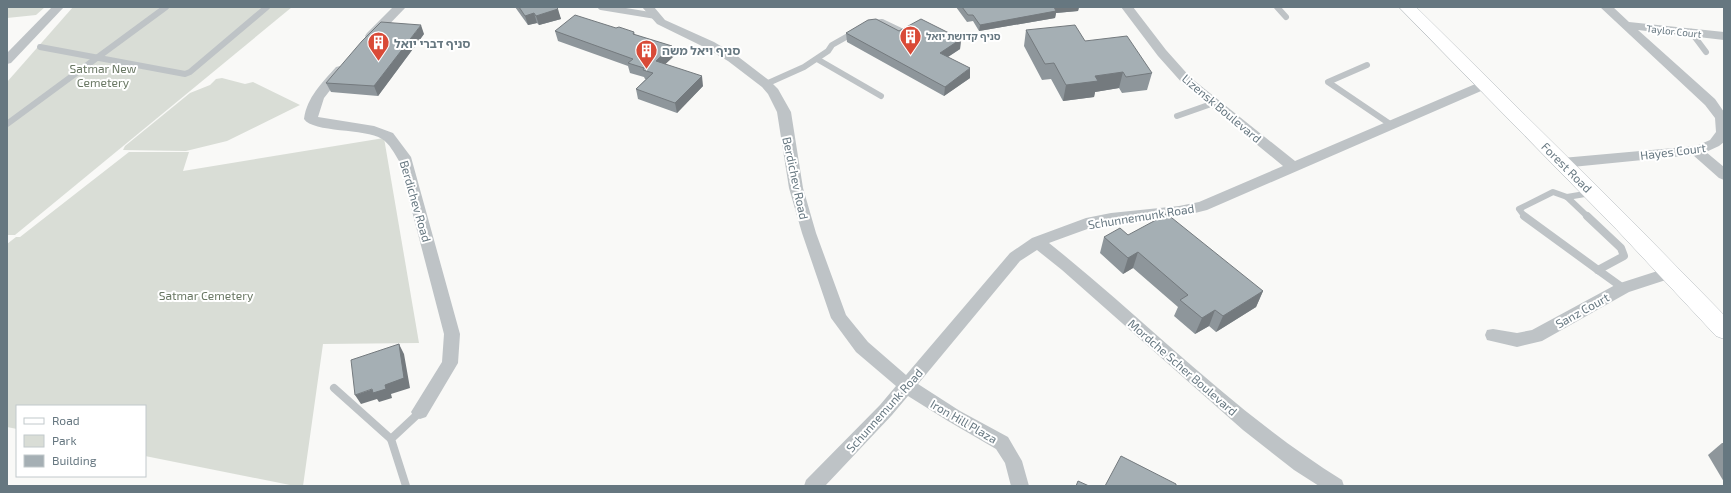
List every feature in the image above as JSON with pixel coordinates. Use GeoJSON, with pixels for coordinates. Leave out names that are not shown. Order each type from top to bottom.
{"type":"FeatureCollection","features":[{"type":"Feature","properties":{"kind":"street"},"geometry":{"type":"LineString","coordinates":[[7,60],[58,7]]}},
{"type":"Feature","properties":{"kind":"street"},"geometry":{"type":"LineString","coordinates":[[360,48],[400,7]]}},
{"type":"Feature","properties":{"kind":"street","name":"Lizensk Boulevard"},"geometry":{"type":"LineString","coordinates":[[1127,7],[1162,53],[1187,81],[1292,166]]}},
{"type":"Feature","properties":{"kind":"street","name":"Forest Road"},"geometry":{"type":"LineString","coordinates":[[1407,7],[1562,162],[1724,330]]}},
{"type":"Feature","properties":{"kind":"street","name":"Hayes Court"},"geometry":{"type":"LineString","coordinates":[[1562,162],[1708,148],[1717,143],[1723,130],[1724,125],[1710,102],[1606,7]]}},
{"type":"Feature","properties":{"kind":"street","name":"Berdichev Road"},"geometry":{"type":"LineString","coordinates":[[652,12],[661,22],[732,58],[766,84],[773,92],[784,112],[796,188],[809,233],[839,318],[862,347],[907,386]]}},
{"type":"Feature","properties":{"kind":"street","name":"Taylor Court"},"geometry":{"type":"LineString","coordinates":[[1625,25],[1724,36]]}},
{"type":"Feature","properties":{"kind":"street","name":"Berdichev Road"},"geometry":{"type":"LineString","coordinates":[[350,58],[316,99],[311,108],[311,119],[317,122],[374,130],[388,136],[406,160],[452,334],[450,363],[420,412]]}},
{"type":"Feature","properties":{"kind":"street","name":"Schunnemunk Road"},"geometry":{"type":"LineString","coordinates":[[813,486],[886,410],[1015,257],[1037,242],[1091,222],[1111,218],[1179,211],[1202,206],[1484,84]]}},
{"type":"Feature","properties":{"kind":"street"},"geometry":{"type":"LineString","coordinates":[[1696,150],[1724,175]]}},
{"type":"Feature","properties":{"kind":"street","name":"Mordche Scher Boulevard"},"geometry":{"type":"LineString","coordinates":[[1037,242],[1068,266],[1249,425],[1300,464],[1335,486]]}},
{"type":"Feature","properties":{"kind":"street","name":"Sanz Court"},"geometry":{"type":"LineString","coordinates":[[1493,335],[1517,340],[1536,336],[1622,288],[1670,273]]}},
{"type":"Feature","properties":{"kind":"street","name":"Iron Hill Plaza"},"geometry":{"type":"LineString","coordinates":[[907,386],[954,416],[1002,443],[1013,461],[1020,486]]}},
{"type":"Feature","properties":{"kind":"lane"},"geometry":{"type":"LineString","coordinates":[[7,124],[166,7]]}},
{"type":"Feature","properties":{"kind":"lane"},"geometry":{"type":"LineString","coordinates":[[40,47],[187,73],[267,7]]}},
{"type":"Feature","properties":{"kind":"lane"},"geometry":{"type":"LineString","coordinates":[[601,7],[652,12]]}},
{"type":"Feature","properties":{"kind":"lane"},"geometry":{"type":"LineString","coordinates":[[1277,7],[1286,17]]}},
{"type":"Feature","properties":{"kind":"lane"},"geometry":{"type":"LineString","coordinates":[[766,84],[804,67],[828,51],[832,45],[869,23],[882,22],[903,32]]}},
{"type":"Feature","properties":{"kind":"lane"},"geometry":{"type":"LineString","coordinates":[[1691,32],[1706,52]]}},
{"type":"Feature","properties":{"kind":"lane"},"geometry":{"type":"LineString","coordinates":[[817,59],[881,96]]}},
{"type":"Feature","properties":{"kind":"lane"},"geometry":{"type":"LineString","coordinates":[[1367,65],[1328,82],[1390,124]]}},
{"type":"Feature","properties":{"kind":"lane"},"geometry":{"type":"LineString","coordinates":[[1177,116],[1214,103]]}},
{"type":"Feature","properties":{"kind":"lane"},"geometry":{"type":"LineString","coordinates":[[1598,270],[1624,256],[1621,248],[1567,197],[1553,192],[1519,209],[1524,216],[1622,288]]}},
{"type":"Feature","properties":{"kind":"lane"},"geometry":{"type":"LineString","coordinates":[[1567,197],[1592,193]]}},
{"type":"Feature","properties":{"kind":"lane"},"geometry":{"type":"LineString","coordinates":[[334,388],[391,439],[406,486]]}},
{"type":"Feature","properties":{"kind":"lane"},"geometry":{"type":"LineString","coordinates":[[391,439],[420,412]]}},
{"type":"Feature","properties":{"kind":"green space"},"geometry":{"type":"Polygon","coordinates":[[[7,7],[45,7],[36,15],[7,18],[7,7]]]}},
{"type":"Feature","properties":{"kind":"green space","name":"Satmar New Cemetery"},"geometry":{"type":"Polygon","coordinates":[[[73,7],[292,7],[15,235],[7,235],[7,82],[73,7]]]}},
{"type":"Feature","properties":{"kind":"green space"},"geometry":{"type":"Polygon","coordinates":[[[222,78],[245,84],[253,82],[300,105],[227,141],[186,151],[123,150],[125,146],[190,93],[210,85],[216,79],[222,78]]]}},
{"type":"Feature","properties":{"kind":"green space","name":"Satmar Cemetery"},"geometry":{"type":"Polygon","coordinates":[[[384,138],[419,343],[323,344],[303,486],[295,486],[146,456],[146,405],[16,405],[16,429],[7,427],[7,244],[16,237],[20,237],[129,152],[189,152],[183,171],[384,138]]]}},
{"type":"Feature","properties":{"kind":"building"},"geometry":{"type":"Polygon","coordinates":[[[519,7],[556,7],[558,9],[536,16],[534,13],[525,16],[519,7]]]}},
{"type":"Feature","properties":{"kind":"building"},"geometry":{"type":"Polygon","coordinates":[[[962,7],[1054,7],[1056,11],[980,25],[973,15],[968,15],[962,7]]]}},
{"type":"Feature","properties":{"kind":"building","name":"סניף ויאל משה"},"geometry":{"type":"Polygon","coordinates":[[[575,15],[616,28],[619,27],[634,32],[633,34],[672,46],[656,61],[702,76],[675,103],[636,89],[653,73],[643,70],[644,68],[628,63],[633,59],[555,31],[575,15]]]}},
{"type":"Feature","properties":{"kind":"building","name":"סניף קדושת יואל"},"geometry":{"type":"Polygon","coordinates":[[[876,19],[899,31],[921,19],[961,39],[940,53],[970,68],[945,87],[846,33],[868,20],[876,19]]]}},
{"type":"Feature","properties":{"kind":"building","name":"סניף דברי יואל"},"geometry":{"type":"Polygon","coordinates":[[[381,22],[421,25],[374,86],[326,83],[362,41],[381,22]]]}},
{"type":"Feature","properties":{"kind":"building"},"geometry":{"type":"Polygon","coordinates":[[[1075,25],[1085,41],[1127,36],[1152,73],[1126,77],[1123,72],[1095,76],[1098,81],[1066,85],[1054,63],[1045,64],[1026,30],[1075,25]]]}},
{"type":"Feature","properties":{"kind":"building"},"geometry":{"type":"Polygon","coordinates":[[[1167,214],[1263,291],[1223,316],[1215,310],[1202,318],[1180,300],[1188,295],[1138,252],[1128,258],[1104,237],[1120,228],[1128,235],[1167,214]]]}},
{"type":"Feature","properties":{"kind":"building"},"geometry":{"type":"Polygon","coordinates":[[[399,344],[404,378],[385,385],[386,389],[373,393],[372,389],[355,395],[351,360],[399,344]]]}},
{"type":"Feature","properties":{"kind":"building"},"geometry":{"type":"Polygon","coordinates":[[[1121,456],[1176,484],[1176,486],[1105,486],[1121,456]]]}},
{"type":"Feature","properties":{"kind":"building"},"geometry":{"type":"Polygon","coordinates":[[[1078,481],[1089,486],[1076,486],[1078,481]]]}},
{"type":"Feature","properties":{"kind":"place","name":"סניף קדושת יואל"},"geometry":{"type":"Point","coordinates":[910,56]}},
{"type":"Feature","properties":{"kind":"place","name":"סניף דברי יואל"},"geometry":{"type":"Point","coordinates":[379,62]}},
{"type":"Feature","properties":{"kind":"place","name":"סניף ויאל משה"},"geometry":{"type":"Point","coordinates":[646,70]}}]}
